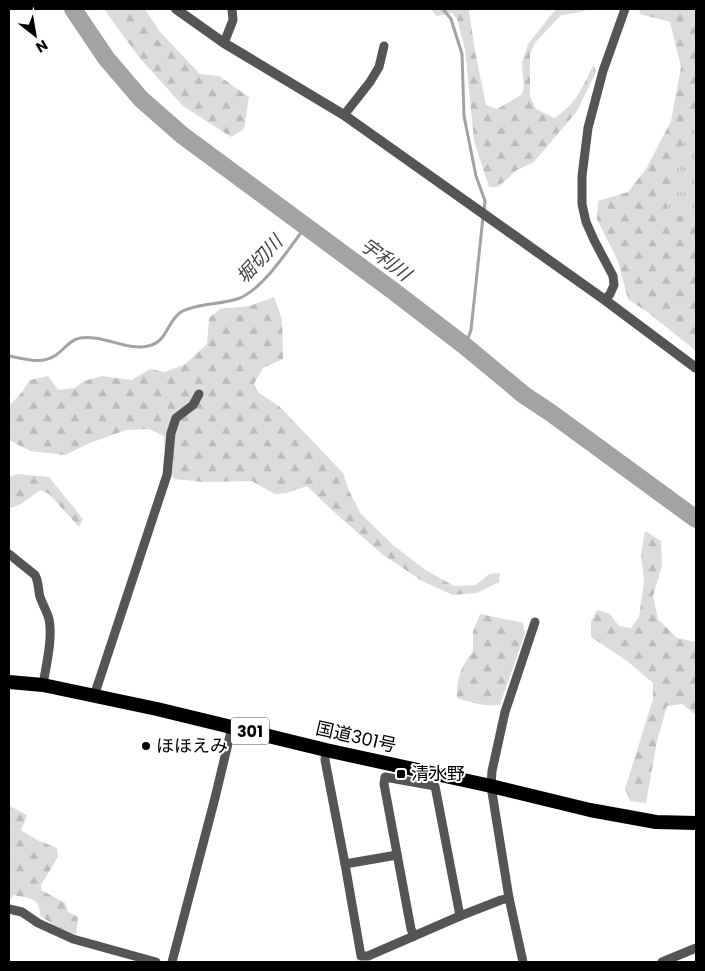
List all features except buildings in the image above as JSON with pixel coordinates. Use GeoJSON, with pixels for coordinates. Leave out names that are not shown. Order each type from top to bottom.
{"type":"FeatureCollection","features":[{"type":"Feature","properties":{"kind":"highway","name":"国道301号"},"geometry":{"type":"LineString","coordinates":[[9,682],[43,685],[157,709],[326,750],[590,810],[656,822],[696,824]]}},
{"type":"Feature","properties":{"kind":"street"},"geometry":{"type":"LineString","coordinates":[[176,9],[224,43],[344,115],[605,300],[696,368]]}},
{"type":"Feature","properties":{"kind":"street"},"geometry":{"type":"LineString","coordinates":[[224,43],[233,20],[232,9]]}},
{"type":"Feature","properties":{"kind":"street"},"geometry":{"type":"LineString","coordinates":[[605,300],[614,285],[613,276],[586,222],[582,204],[582,176],[588,128],[603,71],[625,9]]}},
{"type":"Feature","properties":{"kind":"street"},"geometry":{"type":"LineString","coordinates":[[344,115],[370,82],[379,67],[384,46]]}},
{"type":"Feature","properties":{"kind":"street"},"geometry":{"type":"LineString","coordinates":[[94,696],[167,475],[171,433],[176,418],[193,405],[199,394]]}},
{"type":"Feature","properties":{"kind":"street"},"geometry":{"type":"LineString","coordinates":[[9,554],[37,578],[40,597],[49,620],[49,644],[43,685]]}},
{"type":"Feature","properties":{"kind":"street"},"geometry":{"type":"LineString","coordinates":[[523,962],[491,786],[492,771],[505,712],[534,622]]}},
{"type":"Feature","properties":{"kind":"street"},"geometry":{"type":"LineString","coordinates":[[172,962],[232,727]]}},
{"type":"Feature","properties":{"kind":"street"},"geometry":{"type":"LineString","coordinates":[[326,750],[325,760],[360,956],[368,956],[460,916],[510,898]]}},
{"type":"Feature","properties":{"kind":"street"},"geometry":{"type":"LineString","coordinates":[[414,936],[411,929],[384,784],[385,777],[434,786],[460,916]]}},
{"type":"Feature","properties":{"kind":"street"},"geometry":{"type":"LineString","coordinates":[[345,864],[397,854]]}},
{"type":"Feature","properties":{"kind":"street"},"geometry":{"type":"LineString","coordinates":[[9,909],[22,912],[38,923],[73,940],[156,962]]}},
{"type":"Feature","properties":{"kind":"street"},"geometry":{"type":"LineString","coordinates":[[662,962],[696,948]]}},
{"type":"Feature","properties":{"kind":"green space"},"geometry":{"type":"Polygon","coordinates":[[[104,9],[145,9],[160,32],[200,74],[219,76],[249,97],[244,129],[231,137],[183,106],[138,56],[104,9]]]}},
{"type":"Feature","properties":{"kind":"green space"},"geometry":{"type":"Polygon","coordinates":[[[432,9],[470,9],[475,51],[486,105],[497,109],[521,95],[524,88],[522,63],[528,44],[556,9],[586,9],[582,12],[561,15],[535,43],[530,54],[530,96],[536,109],[554,118],[562,113],[573,101],[594,64],[596,72],[577,111],[534,162],[517,170],[498,187],[489,187],[474,141],[465,49],[457,19],[452,13],[437,16],[432,9]]]}},
{"type":"Feature","properties":{"kind":"green space"},"geometry":{"type":"Polygon","coordinates":[[[639,9],[696,9],[696,106],[664,198],[669,212],[684,218],[696,210],[696,351],[628,299],[618,261],[597,219],[598,201],[628,192],[646,169],[671,121],[681,67],[670,22],[640,14],[639,9]]]}},
{"type":"Feature","properties":{"kind":"green space"},"geometry":{"type":"Polygon","coordinates":[[[696,49],[696,231],[659,212],[696,49]]]}},
{"type":"Feature","properties":{"kind":"green space"},"geometry":{"type":"Polygon","coordinates":[[[274,297],[282,320],[283,359],[263,368],[254,384],[259,393],[279,406],[343,473],[348,489],[361,514],[393,545],[424,569],[454,586],[476,585],[489,574],[500,573],[499,582],[477,593],[453,595],[422,581],[382,554],[307,486],[287,493],[275,494],[252,481],[203,482],[174,479],[165,464],[164,436],[149,429],[126,430],[90,443],[65,455],[30,451],[9,440],[9,406],[30,380],[48,376],[58,390],[74,388],[84,381],[102,376],[132,380],[150,369],[165,372],[184,365],[207,344],[209,318],[220,309],[250,306],[274,297]]]}},
{"type":"Feature","properties":{"kind":"green space"},"geometry":{"type":"Polygon","coordinates":[[[18,474],[49,477],[83,519],[79,527],[49,494],[40,490],[21,504],[11,508],[9,505],[9,477],[18,474]]]}},
{"type":"Feature","properties":{"kind":"green space"},"geometry":{"type":"Polygon","coordinates":[[[645,531],[661,541],[662,566],[653,596],[658,619],[677,638],[696,642],[696,715],[682,704],[667,706],[657,741],[646,803],[630,801],[625,789],[653,699],[653,683],[627,661],[591,637],[591,622],[597,610],[610,614],[619,626],[631,628],[639,617],[644,581],[641,555],[645,531]]]}},
{"type":"Feature","properties":{"kind":"green space"},"geometry":{"type":"Polygon","coordinates":[[[480,614],[523,623],[525,634],[500,704],[491,706],[457,698],[458,679],[465,662],[473,652],[473,632],[480,614]]]}},
{"type":"Feature","properties":{"kind":"green space"},"geometry":{"type":"Polygon","coordinates":[[[10,806],[27,815],[21,830],[37,840],[57,848],[58,857],[41,885],[41,890],[65,903],[68,912],[78,917],[76,935],[56,927],[40,915],[38,904],[33,899],[14,895],[9,900],[10,806]]]}},
{"type":"Feature","properties":{"kind":"waterway","name":"宇利川"},"geometry":{"type":"LineString","coordinates":[[73,9],[106,58],[141,99],[182,135],[392,290],[465,346],[524,395],[696,519]]}},
{"type":"Feature","properties":{"kind":"waterway"},"geometry":{"type":"LineString","coordinates":[[443,9],[451,19],[462,54],[464,116],[476,176],[485,201],[484,211]]}},
{"type":"Feature","properties":{"kind":"waterway"},"geometry":{"type":"LineString","coordinates":[[465,346],[471,330],[483,217]]}},
{"type":"Feature","properties":{"kind":"waterway","name":"堀切川"},"geometry":{"type":"LineString","coordinates":[[9,356],[27,360],[45,360],[56,355],[76,339],[88,337],[140,347],[155,344],[181,312],[194,307],[233,300],[249,293],[276,266],[306,226]]}},
{"type":"Feature","properties":{"kind":"place","name":"ほほえみ"},"geometry":{"type":"Point","coordinates":[146,746]}},
{"type":"Feature","properties":{"kind":"place","name":"清水野"},"geometry":{"type":"Point","coordinates":[401,774]}}]}
